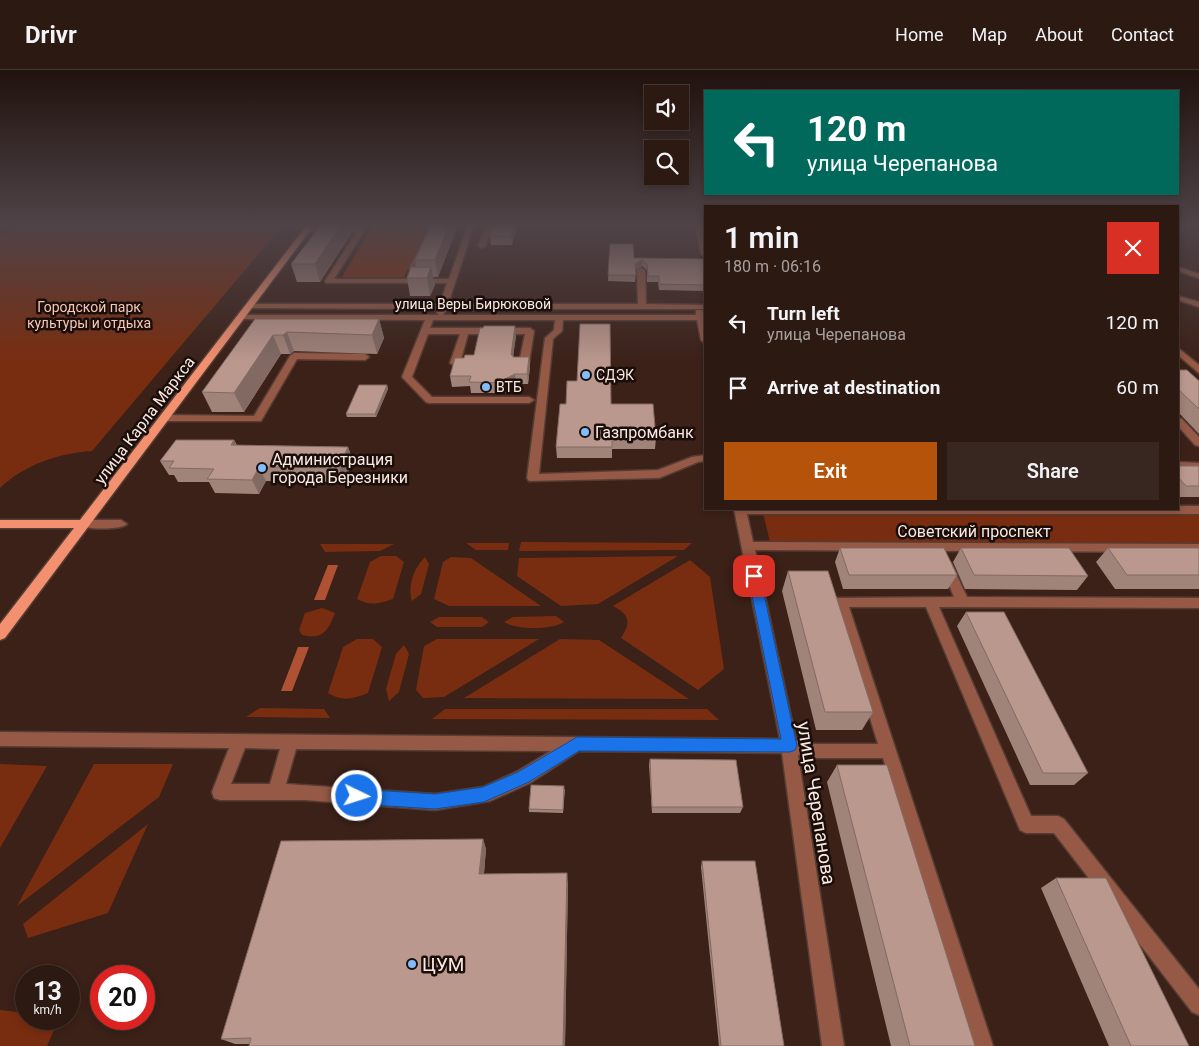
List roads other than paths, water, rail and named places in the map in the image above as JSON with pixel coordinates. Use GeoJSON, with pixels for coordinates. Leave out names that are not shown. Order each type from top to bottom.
{"type":"FeatureCollection","features":[{"type":"Feature","properties":{"kind":"main road","name":"улица Карла Маркса"},"geometry":{"type":"LineString","coordinates":[[0,634],[276,271]]}},
{"type":"Feature","properties":{"kind":"main road"},"geometry":{"type":"LineString","coordinates":[[0,524],[83,524]]}},
{"type":"Feature","properties":{"kind":"street"},"geometry":{"type":"LineString","coordinates":[[336,271],[329,281],[452,281]]}},
{"type":"Feature","properties":{"kind":"street"},"geometry":{"type":"LineString","coordinates":[[456,271],[443,306],[425,331],[407,377],[429,400],[529,400]]}},
{"type":"Feature","properties":{"kind":"street"},"geometry":{"type":"LineString","coordinates":[[641,271],[642,307]]}},
{"type":"Feature","properties":{"kind":"street"},"geometry":{"type":"LineString","coordinates":[[1180,271],[1199,276]]}},
{"type":"Feature","properties":{"kind":"street"},"geometry":{"type":"LineString","coordinates":[[1179,298],[1199,305]]}},
{"type":"Feature","properties":{"kind":"street","name":"улица Веры Бирюковой"},"geometry":{"type":"LineString","coordinates":[[250,306],[702,307]]}},
{"type":"Feature","properties":{"kind":"street"},"geometry":{"type":"LineString","coordinates":[[702,307],[703,318]]}},
{"type":"Feature","properties":{"kind":"street","name":"улица Веры Бирюковой"},"geometry":{"type":"LineString","coordinates":[[242,317],[703,318]]}},
{"type":"Feature","properties":{"kind":"street"},"geometry":{"type":"LineString","coordinates":[[559,318],[558,331],[549,338],[533,478],[659,474],[696,459],[704,458]]}},
{"type":"Feature","properties":{"kind":"street"},"geometry":{"type":"LineString","coordinates":[[425,331],[530,331],[524,363]]}},
{"type":"Feature","properties":{"kind":"street"},"geometry":{"type":"LineString","coordinates":[[455,363],[465,331]]}},
{"type":"Feature","properties":{"kind":"street"},"geometry":{"type":"LineString","coordinates":[[1179,352],[1199,370]]}},
{"type":"Feature","properties":{"kind":"street"},"geometry":{"type":"LineString","coordinates":[[164,418],[257,419],[294,356],[365,357]]}},
{"type":"Feature","properties":{"kind":"street"},"geometry":{"type":"LineString","coordinates":[[1179,422],[1199,443]]}},
{"type":"Feature","properties":{"kind":"street"},"geometry":{"type":"LineString","coordinates":[[1179,466],[1199,466]]}},
{"type":"Feature","properties":{"kind":"street","name":"улица Черепанова"},"geometry":{"type":"LineString","coordinates":[[740,510],[790,746],[833,1046]]}},
{"type":"Feature","properties":{"kind":"street","name":"Советский проспект"},"geometry":{"type":"LineString","coordinates":[[1179,510],[1199,510]]}},
{"type":"Feature","properties":{"kind":"street"},"geometry":{"type":"LineString","coordinates":[[83,524],[121,524]]}},
{"type":"Feature","properties":{"kind":"street","name":"Советский проспект"},"geometry":{"type":"LineString","coordinates":[[748,546],[1199,548]]}},
{"type":"Feature","properties":{"kind":"street"},"geometry":{"type":"LineString","coordinates":[[938,547],[963,602]]}},
{"type":"Feature","properties":{"kind":"street"},"geometry":{"type":"LineString","coordinates":[[982,1046],[841,602],[1199,603]]}},
{"type":"Feature","properties":{"kind":"street"},"geometry":{"type":"LineString","coordinates":[[930,602],[1026,824],[1058,825],[1199,1005]]}},
{"type":"Feature","properties":{"kind":"street"},"geometry":{"type":"LineString","coordinates":[[0,739],[790,746],[815,750],[889,751]]}},
{"type":"Feature","properties":{"kind":"street"},"geometry":{"type":"LineString","coordinates":[[240,741],[220,792],[276,791],[435,802],[484,795],[524,777],[577,744]]}},
{"type":"Feature","properties":{"kind":"street"},"geometry":{"type":"LineString","coordinates":[[276,791],[290,741]]}},
{"type":"Feature","properties":{"kind":"place","name":"СДЭК"},"geometry":{"type":"Point","coordinates":[586,375]}},
{"type":"Feature","properties":{"kind":"place","name":"ВТБ"},"geometry":{"type":"Point","coordinates":[486,387]}},
{"type":"Feature","properties":{"kind":"place","name":"Газпромбанк"},"geometry":{"type":"Point","coordinates":[585,432]}},
{"type":"Feature","properties":{"kind":"place","name":"Администрация города Березники"},"geometry":{"type":"Point","coordinates":[262,468]}},
{"type":"Feature","properties":{"kind":"place","name":"ЦУМ"},"geometry":{"type":"Point","coordinates":[412,964]}},
{"type":"Feature","properties":{"kind":"park label","name":"Городской парк культуры и отдыха"},"geometry":{"type":"Point","coordinates":[89,316]}}]}
